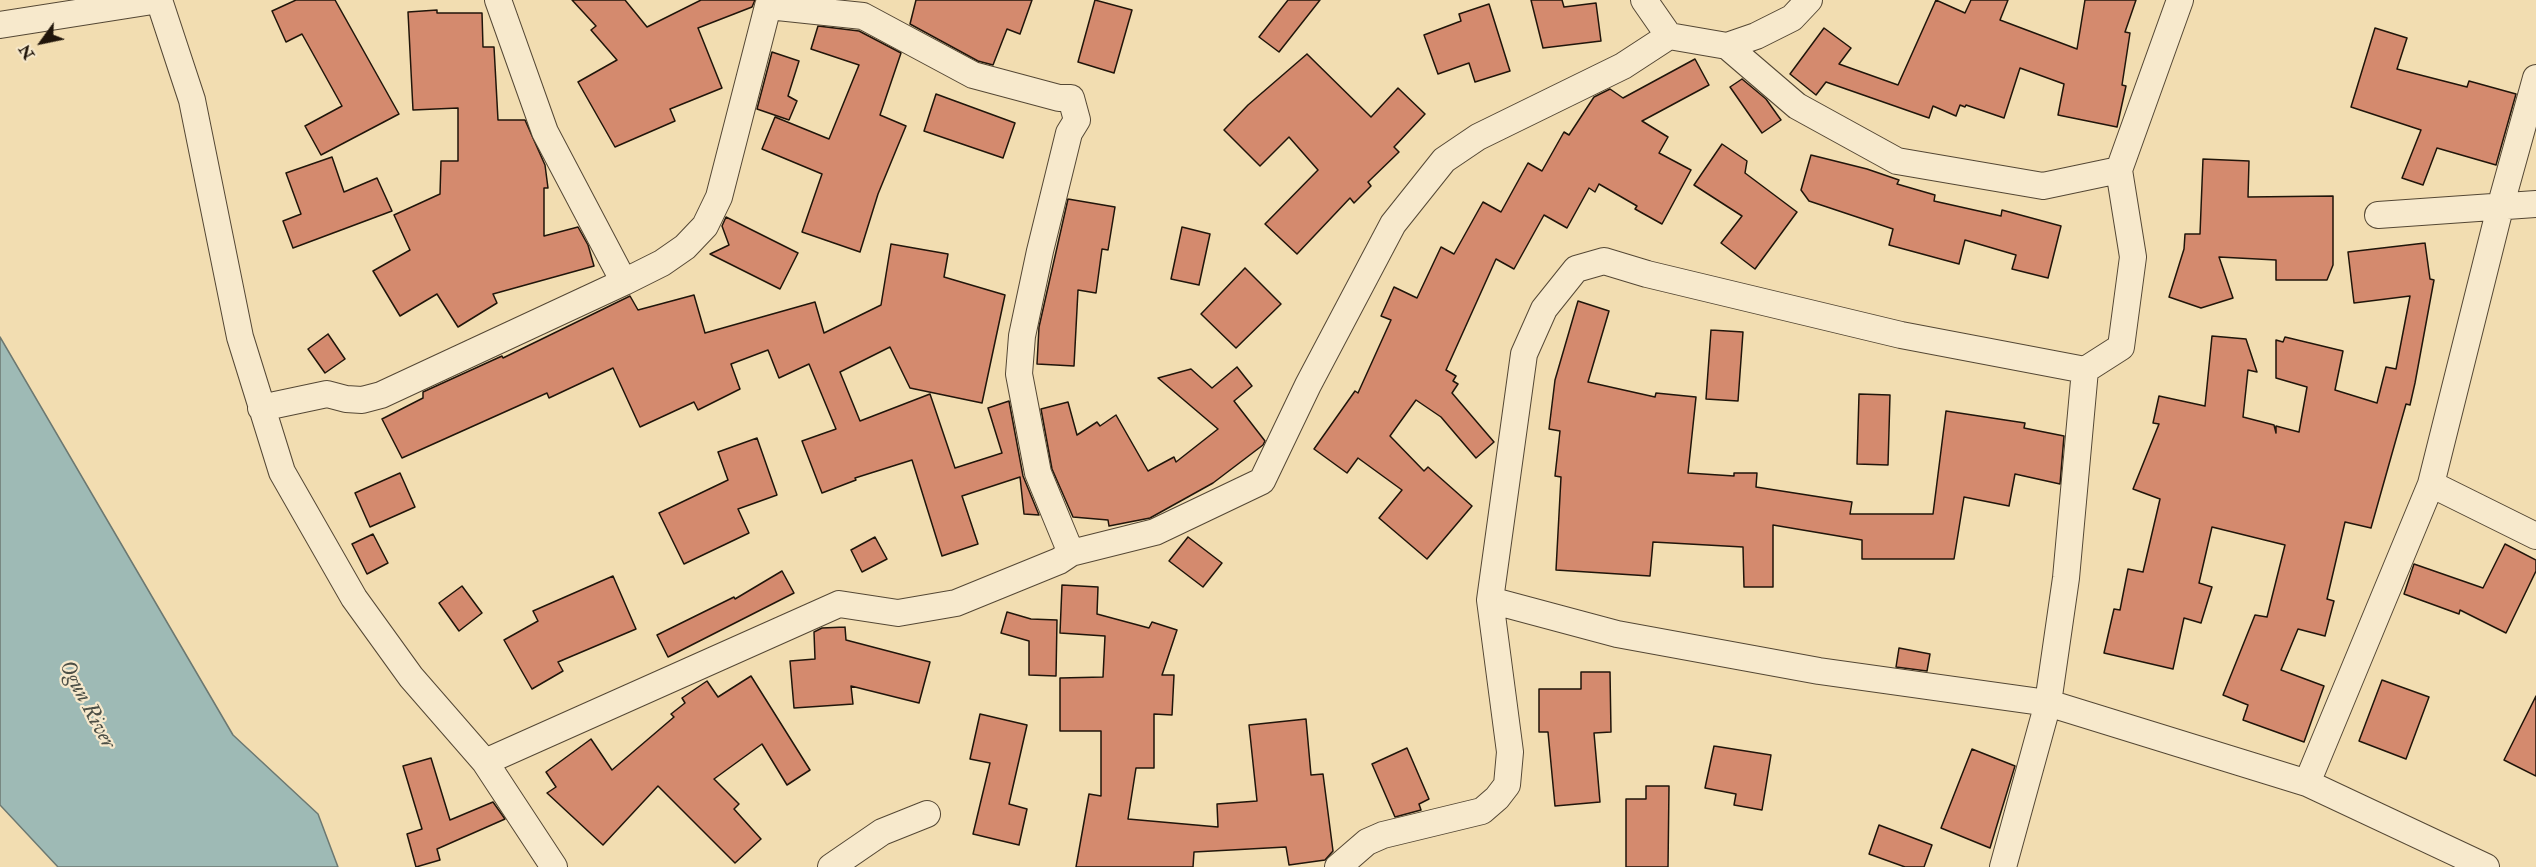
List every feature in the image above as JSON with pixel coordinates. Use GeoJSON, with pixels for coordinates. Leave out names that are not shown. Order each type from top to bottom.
{"type":"FeatureCollection","features":[{"type":"Feature","properties":{"kind":"street"},"geometry":{"type":"LineString","coordinates":[[0,25],[159,0],[192,100],[240,337],[282,472],[354,598],[411,677],[485,762],[554,867]]}},
{"type":"Feature","properties":{"kind":"street"},"geometry":{"type":"LineString","coordinates":[[498,0],[545,132],[624,282]]}},
{"type":"Feature","properties":{"kind":"street"},"geometry":{"type":"LineString","coordinates":[[1644,0],[1669,36]]}},
{"type":"Feature","properties":{"kind":"street"},"geometry":{"type":"LineString","coordinates":[[485,762],[839,604],[898,613],[956,603],[1059,561],[1071,553],[1155,532],[1262,481],[1308,385],[1393,224],[1444,160],[1478,137],[1623,66],[1669,36],[1727,46],[1756,36],[1792,18],[1809,0]]}},
{"type":"Feature","properties":{"kind":"street"},"geometry":{"type":"LineString","coordinates":[[1338,867],[1375,838],[1482,811],[1497,798],[1507,785],[1509,752],[1490,600],[1524,354],[1544,309],[1576,269],[1604,261],[1647,274],[1901,335],[2085,370],[2121,347],[2133,257],[2120,170],[2180,0]]}},
{"type":"Feature","properties":{"kind":"street"},"geometry":{"type":"LineString","coordinates":[[261,408],[327,394],[362,400],[381,395],[662,263],[685,247],[705,226],[719,197],[768,2],[863,16],[973,75],[1059,98],[1071,98],[1077,120],[1069,134],[1040,251],[1022,336],[1019,374],[1038,473],[1071,553]]}},
{"type":"Feature","properties":{"kind":"street"},"geometry":{"type":"LineString","coordinates":[[1727,46],[1797,106],[1897,161],[2043,186],[2120,170]]}},
{"type":"Feature","properties":{"kind":"street"},"geometry":{"type":"LineString","coordinates":[[2307,783],[2431,484],[2501,204],[2536,78]]}},
{"type":"Feature","properties":{"kind":"street"},"geometry":{"type":"LineString","coordinates":[[2379,215],[2501,204],[2536,204]]}},
{"type":"Feature","properties":{"kind":"street"},"geometry":{"type":"LineString","coordinates":[[2003,867],[2048,703],[2066,578],[2085,370]]}},
{"type":"Feature","properties":{"kind":"street"},"geometry":{"type":"LineString","coordinates":[[2431,484],[2536,536]]}},
{"type":"Feature","properties":{"kind":"street"},"geometry":{"type":"LineString","coordinates":[[1490,600],[1617,634],[1819,671],[2048,703],[2307,783],[2486,867]]}},
{"type":"Feature","properties":{"kind":"street"},"geometry":{"type":"LineString","coordinates":[[831,867],[882,832],[927,814]]}},
{"type":"Feature","properties":{"kind":"water","name":"Ogun River"},"geometry":{"type":"Polygon","coordinates":[[[0,337],[233,735],[318,814],[338,867],[58,867],[0,805],[0,337]]]}},
{"type":"Feature","properties":{"kind":"building"},"geometry":{"type":"Polygon","coordinates":[[[296,0],[335,0],[399,114],[321,155],[305,126],[342,106],[302,34],[286,42],[272,11],[296,0]]]}},
{"type":"Feature","properties":{"kind":"building"},"geometry":{"type":"Polygon","coordinates":[[[572,0],[625,0],[647,27],[701,0],[755,0],[752,7],[698,28],[722,88],[670,109],[675,121],[615,147],[578,82],[617,60],[591,30],[596,26],[572,0]]]}},
{"type":"Feature","properties":{"kind":"building"},"geometry":{"type":"Polygon","coordinates":[[[916,0],[1032,0],[1020,34],[1007,29],[993,65],[978,61],[910,24],[916,0]]]}},
{"type":"Feature","properties":{"kind":"building"},"geometry":{"type":"Polygon","coordinates":[[[1095,0],[1132,10],[1114,73],[1078,62],[1095,0]]]}},
{"type":"Feature","properties":{"kind":"building"},"geometry":{"type":"Polygon","coordinates":[[[1288,0],[1320,0],[1279,52],[1259,37],[1288,0]]]}},
{"type":"Feature","properties":{"kind":"building"},"geometry":{"type":"Polygon","coordinates":[[[1531,0],[1562,0],[1564,7],[1596,3],[1601,41],[1543,48],[1531,0]]]}},
{"type":"Feature","properties":{"kind":"building"},"geometry":{"type":"Polygon","coordinates":[[[1936,0],[1965,13],[1971,0],[2008,0],[2000,20],[2077,49],[2085,0],[2136,0],[2125,32],[2130,33],[2122,85],[2126,86],[2117,127],[2058,115],[2064,84],[2020,68],[2004,118],[1960,105],[1956,116],[1933,106],[1929,118],[1826,82],[1816,95],[1790,74],[1824,28],[1851,48],[1839,64],[1898,85],[1936,0]]]}},
{"type":"Feature","properties":{"kind":"building"},"geometry":{"type":"Polygon","coordinates":[[[1489,4],[1510,71],[1475,82],[1469,63],[1438,74],[1424,35],[1461,21],[1459,14],[1489,4]]]}},
{"type":"Feature","properties":{"kind":"building"},"geometry":{"type":"Polygon","coordinates":[[[437,10],[437,13],[482,13],[483,47],[494,47],[498,120],[525,120],[545,165],[548,188],[544,188],[544,236],[578,227],[588,245],[594,266],[493,294],[497,303],[458,327],[437,294],[400,316],[373,271],[410,250],[394,215],[440,194],[441,161],[458,161],[458,108],[413,110],[408,12],[437,10]]]}},
{"type":"Feature","properties":{"kind":"building"},"geometry":{"type":"Polygon","coordinates":[[[818,26],[859,31],[901,53],[880,115],[906,126],[878,194],[860,252],[802,232],[822,174],[762,149],[775,117],[829,139],[859,65],[811,49],[818,26]]]}},
{"type":"Feature","properties":{"kind":"building"},"geometry":{"type":"Polygon","coordinates":[[[2375,28],[2407,38],[2397,69],[2467,87],[2469,81],[2516,94],[2496,165],[2437,148],[2423,185],[2402,178],[2421,130],[2351,107],[2375,28]]]}},
{"type":"Feature","properties":{"kind":"building"},"geometry":{"type":"Polygon","coordinates":[[[772,52],[799,61],[788,96],[797,101],[789,120],[757,109],[772,52]]]}},
{"type":"Feature","properties":{"kind":"building"},"geometry":{"type":"Polygon","coordinates":[[[1307,54],[1371,117],[1398,88],[1425,114],[1394,147],[1399,152],[1368,182],[1371,186],[1354,203],[1350,198],[1297,254],[1265,224],[1318,170],[1289,137],[1260,166],[1224,130],[1248,105],[1307,54]]]}},
{"type":"Feature","properties":{"kind":"building"},"geometry":{"type":"Polygon","coordinates":[[[1695,59],[1709,85],[1642,121],[1668,137],[1659,153],[1691,170],[1662,224],[1635,209],[1637,206],[1599,184],[1595,192],[1589,188],[1567,228],[1544,215],[1514,269],[1496,259],[1446,370],[1456,376],[1453,381],[1458,384],[1452,393],[1494,442],[1476,458],[1441,417],[1416,400],[1390,436],[1424,471],[1428,467],[1472,506],[1427,559],[1379,518],[1402,490],[1358,458],[1347,473],[1314,449],[1355,391],[1358,393],[1391,320],[1381,316],[1394,287],[1417,298],[1441,247],[1454,254],[1483,202],[1501,212],[1528,163],[1542,171],[1564,132],[1569,135],[1594,97],[1610,89],[1623,98],[1695,59]]]}},
{"type":"Feature","properties":{"kind":"building"},"geometry":{"type":"Polygon","coordinates":[[[1742,79],[1766,99],[1781,120],[1762,133],[1730,87],[1742,79]]]}},
{"type":"Feature","properties":{"kind":"building"},"geometry":{"type":"Polygon","coordinates":[[[936,94],[1015,123],[1003,158],[924,131],[936,94]]]}},
{"type":"Feature","properties":{"kind":"building"},"geometry":{"type":"Polygon","coordinates":[[[1722,144],[1747,161],[1745,173],[1797,212],[1755,269],[1721,243],[1742,216],[1694,185],[1722,144]]]}},
{"type":"Feature","properties":{"kind":"building"},"geometry":{"type":"Polygon","coordinates":[[[1811,155],[1867,169],[1899,180],[1897,184],[1935,195],[1934,201],[2001,216],[2002,210],[2061,226],[2048,278],[2012,269],[2016,255],[1965,240],[1959,264],[1889,245],[1893,229],[1809,201],[1801,190],[1811,155]]]}},
{"type":"Feature","properties":{"kind":"building"},"geometry":{"type":"Polygon","coordinates":[[[332,157],[344,192],[377,178],[392,211],[293,248],[283,221],[301,214],[286,173],[332,157]]]}},
{"type":"Feature","properties":{"kind":"building"},"geometry":{"type":"Polygon","coordinates":[[[2203,159],[2249,161],[2248,197],[2333,196],[2333,265],[2327,280],[2276,280],[2276,260],[2219,257],[2233,298],[2201,308],[2169,297],[2184,249],[2185,234],[2200,234],[2203,159]]]}},
{"type":"Feature","properties":{"kind":"building"},"geometry":{"type":"Polygon","coordinates":[[[1068,199],[1115,207],[1108,250],[1102,249],[1096,293],[1078,290],[1074,366],[1037,364],[1039,327],[1068,199]]]}},
{"type":"Feature","properties":{"kind":"building"},"geometry":{"type":"Polygon","coordinates":[[[726,217],[798,253],[780,289],[710,254],[729,245],[722,226],[726,217]]]}},
{"type":"Feature","properties":{"kind":"building"},"geometry":{"type":"Polygon","coordinates":[[[1182,227],[1210,234],[1199,285],[1171,279],[1182,227]]]}},
{"type":"Feature","properties":{"kind":"building"},"geometry":{"type":"Polygon","coordinates":[[[2425,243],[2430,279],[2434,280],[2415,383],[2410,405],[2406,404],[2371,528],[2345,522],[2327,599],[2334,601],[2325,636],[2298,629],[2281,670],[2324,686],[2304,742],[2243,720],[2248,705],[2223,695],[2255,615],[2267,617],[2285,545],[2212,527],[2199,583],[2212,587],[2201,623],[2184,618],[2173,669],[2104,653],[2114,609],[2120,610],[2128,569],[2143,572],[2160,499],[2133,489],[2159,424],[2153,423],[2159,396],[2205,406],[2212,336],[2246,339],[2257,372],[2248,370],[2243,417],[2274,425],[2276,433],[2276,426],[2299,432],[2307,387],[2276,378],[2276,340],[2283,342],[2285,337],[2343,351],[2335,390],[2377,403],[2386,367],[2396,369],[2410,296],[2354,303],[2348,252],[2425,243]]]}},
{"type":"Feature","properties":{"kind":"building"},"geometry":{"type":"Polygon","coordinates":[[[891,244],[948,254],[944,277],[1005,295],[982,403],[910,388],[890,347],[840,372],[860,421],[930,394],[955,468],[1002,453],[988,408],[1009,401],[1023,476],[1039,515],[1024,514],[1020,477],[962,496],[978,544],[942,556],[912,460],[855,478],[856,480],[822,493],[802,441],[836,429],[809,364],[779,378],[768,350],[731,364],[740,389],[698,410],[694,402],[640,427],[613,368],[549,398],[547,393],[402,458],[382,419],[423,398],[423,392],[502,356],[503,358],[630,296],[638,310],[694,295],[705,333],[815,302],[824,333],[881,305],[891,244]]]}},
{"type":"Feature","properties":{"kind":"building"},"geometry":{"type":"Polygon","coordinates":[[[1245,268],[1281,304],[1236,348],[1201,314],[1245,268]]]}},
{"type":"Feature","properties":{"kind":"building"},"geometry":{"type":"Polygon","coordinates":[[[1578,301],[1609,311],[1588,382],[1655,397],[1656,393],[1696,397],[1688,473],[1734,476],[1734,473],[1757,473],[1756,487],[1852,502],[1850,514],[1933,514],[1946,411],[2025,423],[2024,428],[2064,436],[2060,484],[2015,474],[2009,506],[1964,497],[1954,559],[1862,559],[1862,540],[1773,525],[1773,587],[1744,587],[1743,547],[1653,542],[1650,576],[1556,570],[1561,477],[1555,476],[1560,431],[1549,429],[1555,380],[1578,301]]]}},
{"type":"Feature","properties":{"kind":"building"},"geometry":{"type":"Polygon","coordinates":[[[1711,330],[1743,332],[1738,401],[1706,399],[1711,330]]]}},
{"type":"Feature","properties":{"kind":"building"},"geometry":{"type":"Polygon","coordinates":[[[328,334],[345,359],[325,373],[308,349],[328,334]]]}},
{"type":"Feature","properties":{"kind":"building"},"geometry":{"type":"Polygon","coordinates":[[[1237,367],[1252,386],[1234,401],[1265,441],[1263,445],[1213,483],[1150,518],[1109,526],[1108,520],[1073,517],[1052,469],[1041,409],[1068,402],[1077,435],[1097,422],[1100,426],[1116,415],[1148,471],[1174,457],[1176,462],[1218,429],[1158,378],[1191,369],[1212,388],[1237,367]]]}},
{"type":"Feature","properties":{"kind":"building"},"geometry":{"type":"Polygon","coordinates":[[[1859,394],[1890,395],[1888,465],[1857,464],[1859,394]]]}},
{"type":"Feature","properties":{"kind":"building"},"geometry":{"type":"Polygon","coordinates":[[[757,438],[777,495],[738,509],[749,533],[684,564],[659,513],[728,480],[718,452],[757,438]]]}},
{"type":"Feature","properties":{"kind":"building"},"geometry":{"type":"Polygon","coordinates":[[[400,473],[415,507],[370,527],[355,493],[400,473]]]}},
{"type":"Feature","properties":{"kind":"building"},"geometry":{"type":"Polygon","coordinates":[[[373,534],[388,563],[367,574],[352,544],[373,534]]]}},
{"type":"Feature","properties":{"kind":"building"},"geometry":{"type":"Polygon","coordinates":[[[875,537],[887,559],[862,572],[851,550],[875,537]]]}},
{"type":"Feature","properties":{"kind":"building"},"geometry":{"type":"Polygon","coordinates":[[[1188,537],[1222,563],[1203,587],[1169,561],[1188,537]]]}},
{"type":"Feature","properties":{"kind":"building"},"geometry":{"type":"Polygon","coordinates":[[[2505,544],[2536,560],[2536,571],[2506,633],[2460,610],[2459,614],[2404,594],[2414,564],[2483,588],[2505,544]]]}},
{"type":"Feature","properties":{"kind":"building"},"geometry":{"type":"Polygon","coordinates":[[[782,571],[794,593],[668,657],[657,635],[734,597],[735,599],[782,571]]]}},
{"type":"Feature","properties":{"kind":"building"},"geometry":{"type":"Polygon","coordinates":[[[613,576],[636,629],[558,662],[563,671],[532,689],[504,640],[538,621],[533,611],[613,576]]]}},
{"type":"Feature","properties":{"kind":"building"},"geometry":{"type":"Polygon","coordinates":[[[1062,585],[1098,587],[1097,614],[1149,628],[1152,622],[1177,630],[1162,675],[1174,675],[1172,715],[1154,714],[1154,768],[1136,768],[1128,819],[1218,827],[1217,804],[1257,801],[1249,725],[1306,719],[1311,775],[1323,774],[1333,851],[1325,860],[1289,865],[1286,847],[1194,852],[1193,867],[1076,867],[1089,794],[1101,796],[1101,731],[1060,731],[1060,678],[1103,677],[1105,636],[1060,633],[1062,585]]]}},
{"type":"Feature","properties":{"kind":"building"},"geometry":{"type":"Polygon","coordinates":[[[462,586],[482,613],[459,631],[439,603],[462,586]]]}},
{"type":"Feature","properties":{"kind":"building"},"geometry":{"type":"Polygon","coordinates":[[[1007,612],[1031,619],[1057,620],[1056,676],[1029,675],[1029,641],[1001,633],[1007,612]]]}},
{"type":"Feature","properties":{"kind":"building"},"geometry":{"type":"Polygon","coordinates":[[[845,627],[846,640],[930,662],[919,703],[851,686],[853,704],[794,708],[790,661],[815,659],[814,632],[822,628],[845,627]]]}},
{"type":"Feature","properties":{"kind":"building"},"geometry":{"type":"Polygon","coordinates":[[[1899,648],[1930,654],[1927,671],[1896,667],[1899,648]]]}},
{"type":"Feature","properties":{"kind":"building"},"geometry":{"type":"Polygon","coordinates":[[[1581,672],[1610,672],[1611,732],[1594,733],[1600,802],[1555,806],[1548,732],[1539,732],[1539,689],[1581,689],[1581,672]]]}},
{"type":"Feature","properties":{"kind":"building"},"geometry":{"type":"Polygon","coordinates":[[[751,676],[810,770],[787,785],[762,744],[714,779],[739,804],[734,809],[761,839],[735,863],[658,786],[603,845],[547,793],[556,787],[546,772],[591,739],[612,770],[674,717],[671,714],[685,703],[682,698],[707,681],[718,697],[751,676]]]}},
{"type":"Feature","properties":{"kind":"building"},"geometry":{"type":"Polygon","coordinates":[[[2382,680],[2429,697],[2406,759],[2359,741],[2382,680]]]}},
{"type":"Feature","properties":{"kind":"building"},"geometry":{"type":"Polygon","coordinates":[[[2536,696],[2536,776],[2504,760],[2536,696]]]}},
{"type":"Feature","properties":{"kind":"building"},"geometry":{"type":"Polygon","coordinates":[[[980,714],[1027,725],[1009,804],[1027,809],[1019,845],[973,834],[990,763],[970,759],[980,714]]]}},
{"type":"Feature","properties":{"kind":"building"},"geometry":{"type":"Polygon","coordinates":[[[1714,746],[1771,755],[1762,810],[1734,805],[1736,794],[1705,788],[1714,746]]]}},
{"type":"Feature","properties":{"kind":"building"},"geometry":{"type":"Polygon","coordinates":[[[1407,748],[1429,799],[1419,804],[1421,810],[1395,817],[1372,764],[1407,748]]]}},
{"type":"Feature","properties":{"kind":"building"},"geometry":{"type":"Polygon","coordinates":[[[1972,749],[2015,766],[1990,848],[1941,828],[1972,749]]]}},
{"type":"Feature","properties":{"kind":"building"},"geometry":{"type":"Polygon","coordinates":[[[431,758],[450,820],[493,802],[505,819],[437,849],[440,860],[416,867],[407,834],[422,829],[403,766],[431,758]]]}},
{"type":"Feature","properties":{"kind":"building"},"geometry":{"type":"Polygon","coordinates":[[[1646,786],[1669,786],[1668,867],[1626,867],[1626,799],[1646,799],[1646,786]]]}},
{"type":"Feature","properties":{"kind":"building"},"geometry":{"type":"Polygon","coordinates":[[[1879,825],[1932,845],[1924,867],[1905,867],[1869,854],[1879,825]]]}}]}
